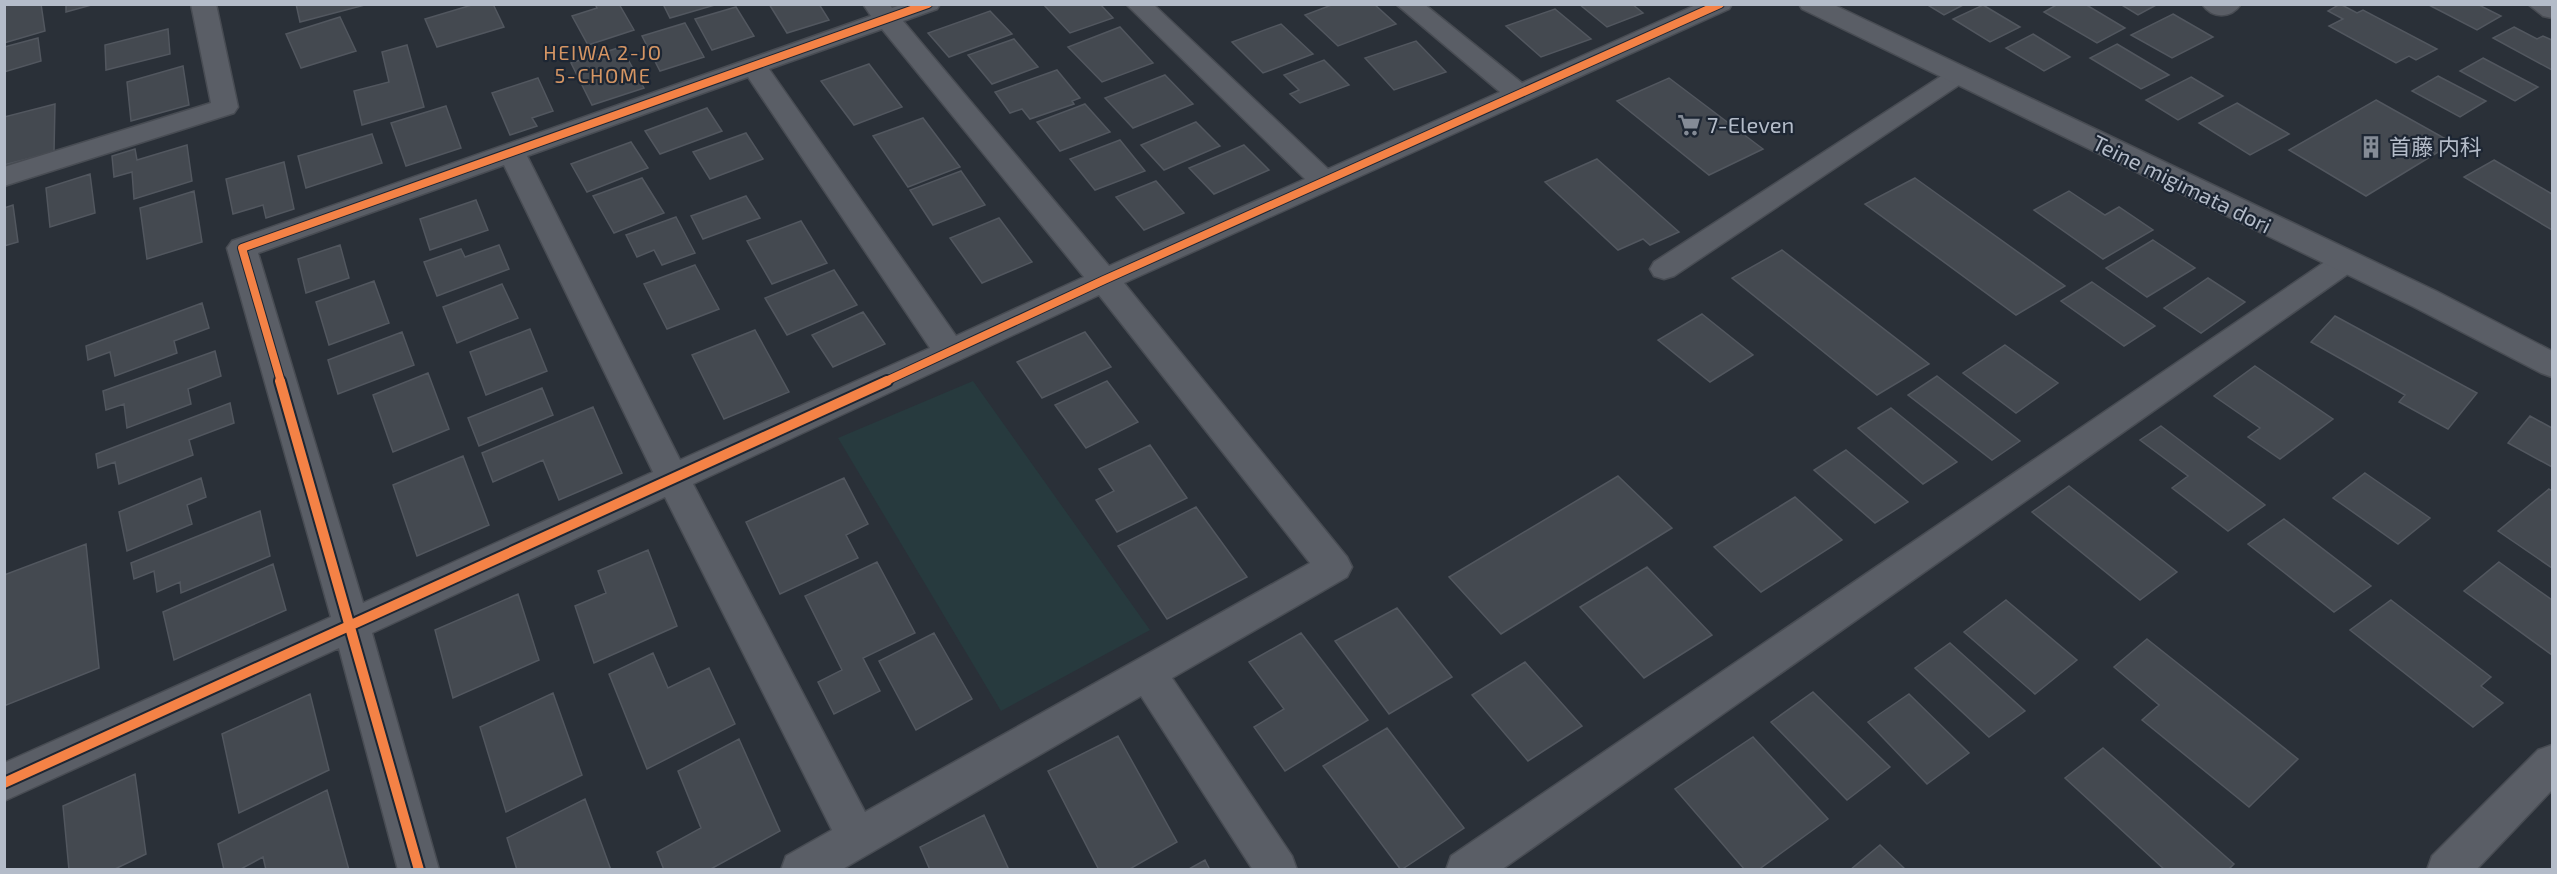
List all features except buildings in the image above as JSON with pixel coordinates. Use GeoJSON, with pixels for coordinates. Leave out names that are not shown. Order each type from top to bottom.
{"type":"FeatureCollection","features":[{"type":"Feature","properties":{"kind":"street"},"geometry":{"type":"LineString","coordinates":[[4,177],[225,107],[203,4]]}},
{"type":"Feature","properties":{"kind":"street"},"geometry":{"type":"LineString","coordinates":[[419,870],[351,624],[242,248],[754,66],[882,11],[928,4]]}},
{"type":"Feature","properties":{"kind":"street"},"geometry":{"type":"LineString","coordinates":[[1138,4],[1324,181]]}},
{"type":"Feature","properties":{"kind":"street"},"geometry":{"type":"LineString","coordinates":[[1408,4],[1519,94]]}},
{"type":"Feature","properties":{"kind":"street"},"geometry":{"type":"LineString","coordinates":[[4,783],[1104,280],[1720,4]]}},
{"type":"Feature","properties":{"kind":"street","name":"Teine migimata dori"},"geometry":{"type":"LineString","coordinates":[[1811,4],[2425,299],[2553,364]]}},
{"type":"Feature","properties":{"kind":"street"},"geometry":{"type":"LineString","coordinates":[[2214,4],[2221,9],[2229,4]]}},
{"type":"Feature","properties":{"kind":"street"},"geometry":{"type":"LineString","coordinates":[[2540,4],[2553,10]]}},
{"type":"Feature","properties":{"kind":"street"},"geometry":{"type":"LineString","coordinates":[[801,870],[1334,567],[1104,280],[882,11]]}},
{"type":"Feature","properties":{"kind":"street"},"geometry":{"type":"LineString","coordinates":[[754,66],[950,352]]}},
{"type":"Feature","properties":{"kind":"street"},"geometry":{"type":"LineString","coordinates":[[512,153],[672,477],[858,839]]}},
{"type":"Feature","properties":{"kind":"street"},"geometry":{"type":"LineString","coordinates":[[1466,870],[2345,262]]}},
{"type":"Feature","properties":{"kind":"street"},"geometry":{"type":"LineString","coordinates":[[1147,673],[1277,870]]}},
{"type":"Feature","properties":{"kind":"street"},"geometry":{"type":"LineString","coordinates":[[2447,870],[2553,763]]}},
{"type":"Feature","properties":{"kind":"lane"},"geometry":{"type":"LineString","coordinates":[[1664,269],[1957,76]]}},
{"type":"Feature","properties":{"kind":"green space"},"geometry":{"type":"Polygon","coordinates":[[[973,381],[1150,630],[1001,711],[838,438],[973,381]]]}},
{"type":"Feature","properties":{"kind":"cycle path"},"geometry":{"type":"LineString","coordinates":[[419,870],[351,624],[242,248],[928,4]]}},
{"type":"Feature","properties":{"kind":"cycle path"},"geometry":{"type":"LineString","coordinates":[[4,783],[1104,280],[1720,4]]}},
{"type":"Feature","properties":{"kind":"place","name":"7-Eleven"},"geometry":{"type":"Point","coordinates":[1689,125]}},
{"type":"Feature","properties":{"kind":"place","name":"首藤 内科"},"geometry":{"type":"Point","coordinates":[2371,147]}},
{"type":"Feature","properties":{"kind":"district","name":"HEIWA 2-JO 5-CHOME"},"geometry":{"type":"Point","coordinates":[603,64]}}]}
